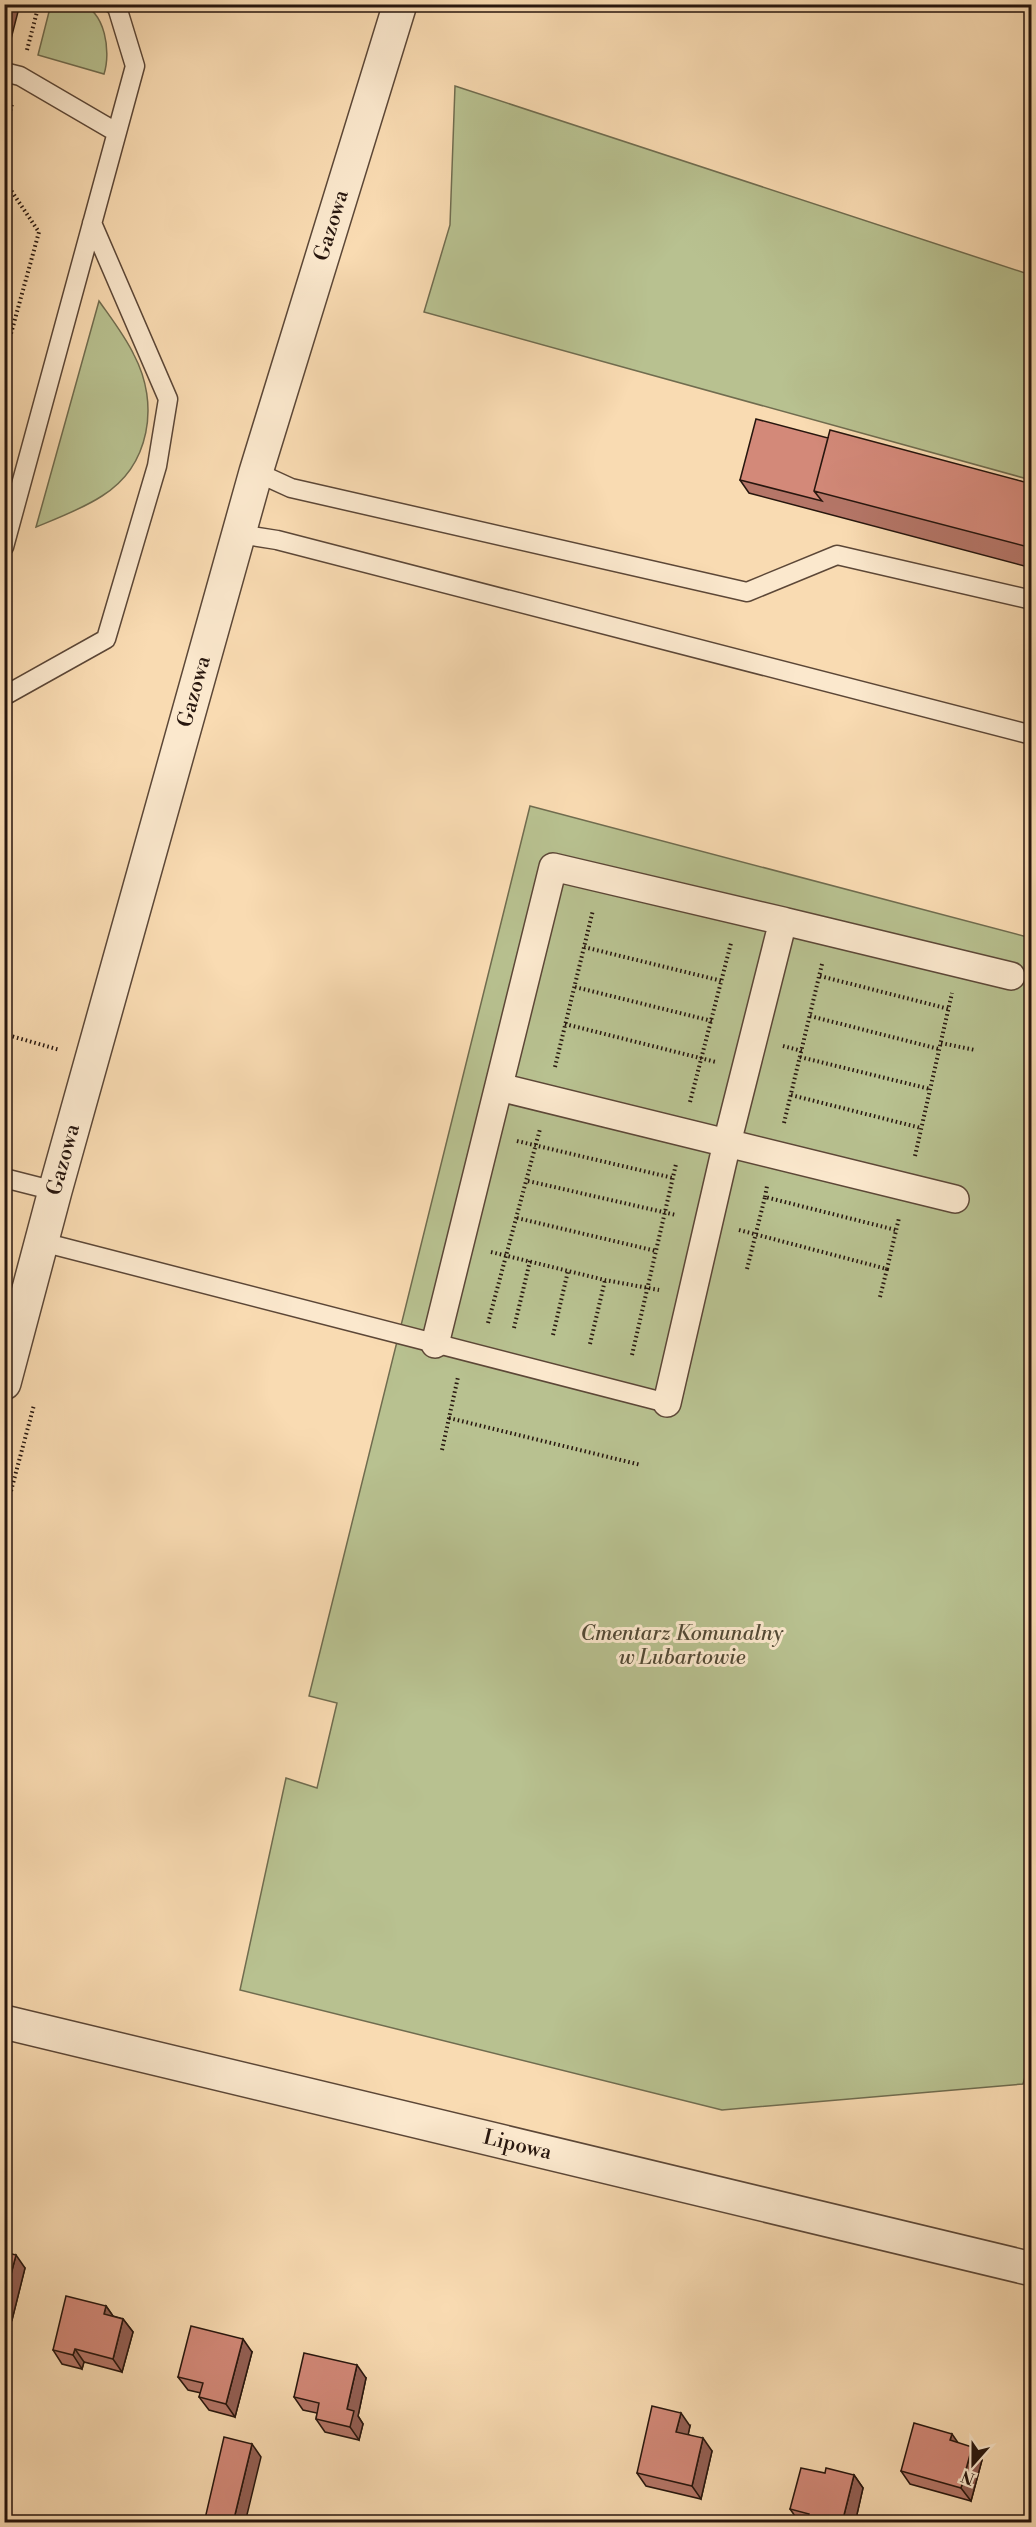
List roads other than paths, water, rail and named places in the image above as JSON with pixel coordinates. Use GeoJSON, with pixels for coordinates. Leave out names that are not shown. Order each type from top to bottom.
{"type":"FeatureCollection","features":[{"type":"Feature","properties":{"kind":"street","name":"Gazowa"},"geometry":{"type":"LineString","coordinates":[[4,1383],[55,1191],[256,472],[400,4]]}},
{"type":"Feature","properties":{"kind":"street"},"geometry":{"type":"LineString","coordinates":[[435,1344],[554,867],[1011,976]]}},
{"type":"Feature","properties":{"kind":"street"},"geometry":{"type":"LineString","coordinates":[[667,1403],[727,1143],[783,921]]}},
{"type":"Feature","properties":{"kind":"street"},"geometry":{"type":"LineString","coordinates":[[499,1087],[955,1198]]}},
{"type":"Feature","properties":{"kind":"street","name":"Lipowa"},"geometry":{"type":"LineString","coordinates":[[4,2022],[1032,2269]]}},
{"type":"Feature","properties":{"kind":"lane"},"geometry":{"type":"LineString","coordinates":[[4,547],[135,66],[117,7],[113,4]]}},
{"type":"Feature","properties":{"kind":"lane"},"geometry":{"type":"LineString","coordinates":[[4,72],[20,76],[116,132]]}},
{"type":"Feature","properties":{"kind":"lane"},"geometry":{"type":"LineString","coordinates":[[4,696],[106,639],[157,466],[168,399],[92,223]]}},
{"type":"Feature","properties":{"kind":"lane"},"geometry":{"type":"LineString","coordinates":[[256,472],[291,488],[747,592],[837,555],[1032,600]]}},
{"type":"Feature","properties":{"kind":"lane"},"geometry":{"type":"LineString","coordinates":[[239,534],[277,540],[1032,735]]}},
{"type":"Feature","properties":{"kind":"lane"},"geometry":{"type":"LineString","coordinates":[[4,1178],[55,1191]]}},
{"type":"Feature","properties":{"kind":"lane"},"geometry":{"type":"LineString","coordinates":[[42,1242],[667,1403]]}},
{"type":"Feature","properties":{"kind":"park label","name":"Cmentarz Komunalny w Lubartowie"},"geometry":{"type":"Point","coordinates":[682,1646]}}]}
